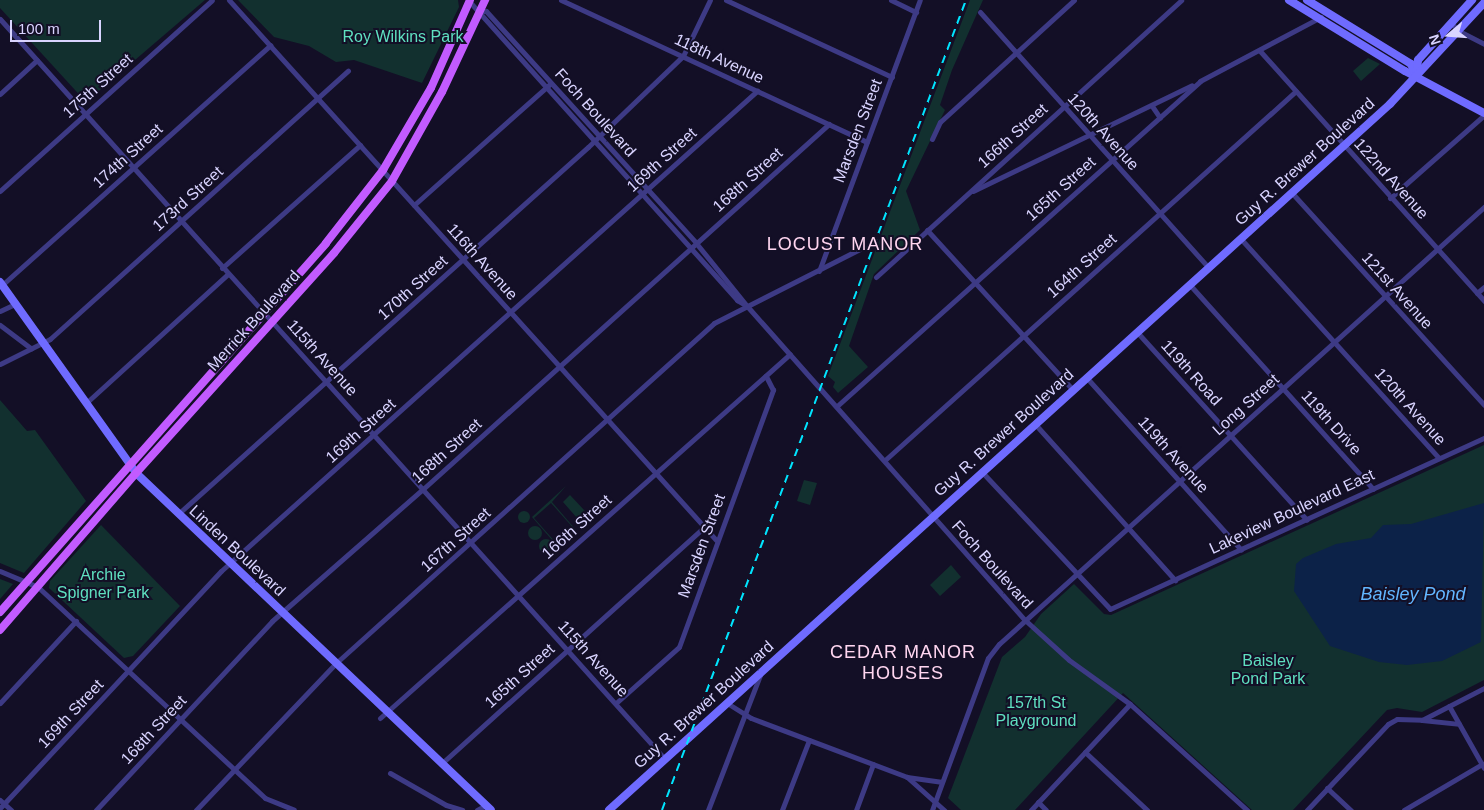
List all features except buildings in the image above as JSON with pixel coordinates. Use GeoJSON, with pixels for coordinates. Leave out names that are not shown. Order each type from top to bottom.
{"type":"FeatureCollection","features":[{"type":"Feature","properties":{"kind":"main road","name":"Merrick Boulevard"},"geometry":{"type":"LineString","coordinates":[[0,630],[136,473],[338,248],[392,181],[442,92],[485,0]]}},
{"type":"Feature","properties":{"kind":"main road"},"geometry":{"type":"LineString","coordinates":[[1289,0],[1484,114]]}},
{"type":"Feature","properties":{"kind":"main road"},"geometry":{"type":"LineString","coordinates":[[1307,0],[1411,64],[1416,75]]}},
{"type":"Feature","properties":{"kind":"main road","name":"Guy R. Brewer Boulevard"},"geometry":{"type":"LineString","coordinates":[[1416,75],[1418,60],[1472,0]]}},
{"type":"Feature","properties":{"kind":"main road","name":"Merrick Boulevard"},"geometry":{"type":"LineString","coordinates":[[0,612],[128,463],[327,241],[383,170],[431,88],[470,1]]}},
{"type":"Feature","properties":{"kind":"main road","name":"Guy R. Brewer Boulevard"},"geometry":{"type":"LineString","coordinates":[[609,810],[932,516],[1344,146],[1416,75],[1484,3]]}},
{"type":"Feature","properties":{"kind":"main road"},"geometry":{"type":"LineString","coordinates":[[327,241],[338,248]]}},
{"type":"Feature","properties":{"kind":"main road","name":"Linden Boulevard"},"geometry":{"type":"LineString","coordinates":[[1,283],[136,473],[488,808]]}},
{"type":"Feature","properties":{"kind":"street","name":"175th Street"},"geometry":{"type":"LineString","coordinates":[[0,191],[212,0]]}},
{"type":"Feature","properties":{"kind":"street","name":"116th Avenue"},"geometry":{"type":"LineString","coordinates":[[229,0],[716,540]]}},
{"type":"Feature","properties":{"kind":"street","name":"118th Avenue"},"geometry":{"type":"LineString","coordinates":[[561,0],[867,142]]}},
{"type":"Feature","properties":{"kind":"street"},"geometry":{"type":"LineString","coordinates":[[683,56],[710,0]]}},
{"type":"Feature","properties":{"kind":"street"},"geometry":{"type":"LineString","coordinates":[[726,0],[892,77]]}},
{"type":"Feature","properties":{"kind":"street"},"geometry":{"type":"LineString","coordinates":[[891,0],[916,12]]}},
{"type":"Feature","properties":{"kind":"street","name":"Marsden Street"},"geometry":{"type":"LineString","coordinates":[[819,271],[920,0]]}},
{"type":"Feature","properties":{"kind":"street"},"geometry":{"type":"LineString","coordinates":[[932,139],[940,122],[1074,0]]}},
{"type":"Feature","properties":{"kind":"street","name":"166th Street"},"geometry":{"type":"LineString","coordinates":[[876,277],[1182,0]]}},
{"type":"Feature","properties":{"kind":"street","name":"Foch Boulevard"},"geometry":{"type":"LineString","coordinates":[[470,1],[690,249],[737,300],[747,306]]}},
{"type":"Feature","properties":{"kind":"street","name":"Foch Boulevard"},"geometry":{"type":"LineString","coordinates":[[479,11],[486,11],[696,243],[747,306],[886,460],[932,516],[1025,620],[1069,660],[1130,704],[1247,810]]}},
{"type":"Feature","properties":{"kind":"street"},"geometry":{"type":"LineString","coordinates":[[1320,19],[1326,11]]}},
{"type":"Feature","properties":{"kind":"street","name":"120th Avenue"},"geometry":{"type":"LineString","coordinates":[[980,12],[1209,268]]}},
{"type":"Feature","properties":{"kind":"street","name":"115th Avenue"},"geometry":{"type":"LineString","coordinates":[[0,19],[665,759]]}},
{"type":"Feature","properties":{"kind":"street","name":"165th Street"},"geometry":{"type":"LineString","coordinates":[[838,406],[1200,81],[1320,19]]}},
{"type":"Feature","properties":{"kind":"street"},"geometry":{"type":"LineString","coordinates":[[1451,23],[1459,31],[1484,44]]}},
{"type":"Feature","properties":{"kind":"street","name":"174th Street"},"geometry":{"type":"LineString","coordinates":[[1,283],[270,45]]}},
{"type":"Feature","properties":{"kind":"street","name":"122nd Avenue"},"geometry":{"type":"LineString","coordinates":[[1260,51],[1390,198],[1484,300]]}},
{"type":"Feature","properties":{"kind":"street","name":"170th Street"},"geometry":{"type":"LineString","coordinates":[[178,514],[594,142],[683,56]]}},
{"type":"Feature","properties":{"kind":"street"},"geometry":{"type":"LineString","coordinates":[[0,94],[37,60]]}},
{"type":"Feature","properties":{"kind":"street","name":"173rd Street"},"geometry":{"type":"LineString","coordinates":[[0,364],[50,339],[348,71]]}},
{"type":"Feature","properties":{"kind":"street"},"geometry":{"type":"LineString","coordinates":[[968,194],[1091,137],[1200,81]]}},
{"type":"Feature","properties":{"kind":"street"},"geometry":{"type":"LineString","coordinates":[[414,205],[551,83]]}},
{"type":"Feature","properties":{"kind":"street","name":"169th Street"},"geometry":{"type":"LineString","coordinates":[[1,804],[220,571],[375,436],[757,91]]}},
{"type":"Feature","properties":{"kind":"street","name":"164th Street"},"geometry":{"type":"LineString","coordinates":[[886,460],[1296,91]]}},
{"type":"Feature","properties":{"kind":"street"},"geometry":{"type":"LineString","coordinates":[[1152,106],[1160,118]]}},
{"type":"Feature","properties":{"kind":"street"},"geometry":{"type":"LineString","coordinates":[[1390,198],[1484,114]]}},
{"type":"Feature","properties":{"kind":"street","name":"168th Street"},"geometry":{"type":"LineString","coordinates":[[96,810],[272,621],[423,489],[829,124]]}},
{"type":"Feature","properties":{"kind":"street"},"geometry":{"type":"LineString","coordinates":[[222,268],[360,145]]}},
{"type":"Feature","properties":{"kind":"street","name":"121st Avenue"},"geometry":{"type":"LineString","coordinates":[[1292,193],[1484,405]]}},
{"type":"Feature","properties":{"kind":"street","name":"Long Street"},"geometry":{"type":"LineString","coordinates":[[932,810],[988,658],[1025,620],[1484,207]]}},
{"type":"Feature","properties":{"kind":"street"},"geometry":{"type":"LineString","coordinates":[[928,230],[1073,390]]}},
{"type":"Feature","properties":{"kind":"street","name":"120th Avenue"},"geometry":{"type":"LineString","coordinates":[[1240,239],[1439,458]]}},
{"type":"Feature","properties":{"kind":"street","name":"167th Street"},"geometry":{"type":"LineString","coordinates":[[196,810],[336,663],[714,323],[864,247]]}},
{"type":"Feature","properties":{"kind":"street"},"geometry":{"type":"LineString","coordinates":[[86,403],[228,274]]}},
{"type":"Feature","properties":{"kind":"street","name":"119th Drive"},"geometry":{"type":"LineString","coordinates":[[1190,285],[1373,489]]}},
{"type":"Feature","properties":{"kind":"street"},"geometry":{"type":"LineString","coordinates":[[1477,293],[1484,287]]}},
{"type":"Feature","properties":{"kind":"street"},"geometry":{"type":"LineString","coordinates":[[0,311],[15,304]]}},
{"type":"Feature","properties":{"kind":"street"},"geometry":{"type":"LineString","coordinates":[[0,325],[31,348]]}},
{"type":"Feature","properties":{"kind":"street","name":"119th Road"},"geometry":{"type":"LineString","coordinates":[[1137,332],[1307,520]]}},
{"type":"Feature","properties":{"kind":"street","name":"166th Street"},"geometry":{"type":"LineString","coordinates":[[380,718],[389,713],[790,354]]}},
{"type":"Feature","properties":{"kind":"street","name":"Marsden Street"},"geometry":{"type":"LineString","coordinates":[[616,703],[679,647],[716,540],[773,390],[766,376]]}},
{"type":"Feature","properties":{"kind":"street","name":"119th Avenue"},"geometry":{"type":"LineString","coordinates":[[1086,378],[1241,550]]}},
{"type":"Feature","properties":{"kind":"street"},"geometry":{"type":"LineString","coordinates":[[1035,424],[1175,580]]}},
{"type":"Feature","properties":{"kind":"street","name":"Lakeview Boulevard East"},"geometry":{"type":"LineString","coordinates":[[1076,574],[1110,609],[1484,438]]}},
{"type":"Feature","properties":{"kind":"street"},"geometry":{"type":"LineString","coordinates":[[982,472],[1076,574]]}},
{"type":"Feature","properties":{"kind":"street","name":"165th Street"},"geometry":{"type":"LineString","coordinates":[[442,763],[704,527]]}},
{"type":"Feature","properties":{"kind":"street"},"geometry":{"type":"LineString","coordinates":[[0,571],[38,587],[265,798],[293,810]]}},
{"type":"Feature","properties":{"kind":"street"},"geometry":{"type":"LineString","coordinates":[[0,703],[76,621]]}},
{"type":"Feature","properties":{"kind":"street"},"geometry":{"type":"LineString","coordinates":[[708,810],[762,671]]}},
{"type":"Feature","properties":{"kind":"street"},"geometry":{"type":"LineString","coordinates":[[1422,720],[1484,688]]}},
{"type":"Feature","properties":{"kind":"street"},"geometry":{"type":"LineString","coordinates":[[727,703],[745,714],[907,777],[941,782]]}},
{"type":"Feature","properties":{"kind":"street"},"geometry":{"type":"LineString","coordinates":[[1031,810],[1130,704]]}},
{"type":"Feature","properties":{"kind":"street"},"geometry":{"type":"LineString","coordinates":[[1404,810],[1483,766],[1449,706]]}},
{"type":"Feature","properties":{"kind":"street"},"geometry":{"type":"LineString","coordinates":[[1307,810],[1388,724],[1397,719],[1459,724]]}},
{"type":"Feature","properties":{"kind":"street"},"geometry":{"type":"LineString","coordinates":[[782,810],[809,740]]}},
{"type":"Feature","properties":{"kind":"street"},"geometry":{"type":"LineString","coordinates":[[1085,752],[1148,810]]}},
{"type":"Feature","properties":{"kind":"street"},"geometry":{"type":"LineString","coordinates":[[856,810],[873,764]]}},
{"type":"Feature","properties":{"kind":"street"},"geometry":{"type":"LineString","coordinates":[[390,773],[446,805],[462,810]]}},
{"type":"Feature","properties":{"kind":"street"},"geometry":{"type":"LineString","coordinates":[[907,777],[944,810]]}},
{"type":"Feature","properties":{"kind":"street"},"geometry":{"type":"LineString","coordinates":[[1327,788],[1351,810]]}},
{"type":"Feature","properties":{"kind":"street"},"geometry":{"type":"LineString","coordinates":[[1038,802],[1046,810]]}},
{"type":"Feature","properties":{"kind":"street"},"geometry":{"type":"LineString","coordinates":[[1,804],[11,810]]}},
{"type":"Feature","properties":{"kind":"street"},"geometry":{"type":"LineString","coordinates":[[477,810],[488,808]]}},
{"type":"Feature","properties":{"kind":"green space"},"geometry":{"type":"Polygon","coordinates":[[[0,0],[205,0],[86,102],[0,8],[0,0]]]}},
{"type":"Feature","properties":{"kind":"green space","name":"Roy Wilkins Park"},"geometry":{"type":"Polygon","coordinates":[[[238,0],[458,0],[459,7],[422,83],[354,60],[336,62],[309,46],[274,37],[238,0]]]}},
{"type":"Feature","properties":{"kind":"green space"},"geometry":{"type":"Polygon","coordinates":[[[970,0],[983,0],[952,70],[940,105],[945,110],[906,191],[920,230],[874,274],[849,346],[868,367],[838,393],[833,387],[835,382],[828,376],[970,0]]]}},
{"type":"Feature","properties":{"kind":"green space"},"geometry":{"type":"Polygon","coordinates":[[[1368,58],[1380,64],[1361,81],[1353,71],[1368,58]]]}},
{"type":"Feature","properties":{"kind":"green space","name":"Archie Spigner Park"},"geometry":{"type":"Polygon","coordinates":[[[0,400],[27,431],[35,430],[86,501],[24,573],[0,563],[0,400]]]}},
{"type":"Feature","properties":{"kind":"green space","name":"Baisley Pond Park"},"geometry":{"type":"Polygon","coordinates":[[[1484,445],[1484,680],[1422,712],[1397,708],[1387,710],[1293,810],[1252,810],[1123,693],[1015,810],[961,810],[948,798],[1002,657],[1025,637],[1041,614],[1074,584],[1104,614],[1111,615],[1484,445]]]}},
{"type":"Feature","properties":{"kind":"green space"},"geometry":{"type":"Polygon","coordinates":[[[804,480],[817,483],[810,505],[797,501],[804,480]]]}},
{"type":"Feature","properties":{"kind":"green space"},"geometry":{"type":"Polygon","coordinates":[[[566,486],[552,502],[576,530],[558,547],[532,517],[566,486]],[[551,503],[534,518],[558,545],[575,530],[551,503]]]}},
{"type":"Feature","properties":{"kind":"green space"},"geometry":{"type":"Polygon","coordinates":[[[570,495],[585,511],[577,518],[563,502],[570,495]]]}},
{"type":"Feature","properties":{"kind":"green space"},"geometry":{"type":"Polygon","coordinates":[[[522,511],[526,511],[530,517],[526,523],[522,523],[518,519],[518,515],[522,511]]]}},
{"type":"Feature","properties":{"kind":"green space","name":"Archie Spigner Park"},"geometry":{"type":"Polygon","coordinates":[[[101,525],[180,606],[133,656],[124,658],[49,588],[50,581],[101,525]]]}},
{"type":"Feature","properties":{"kind":"green space"},"geometry":{"type":"Polygon","coordinates":[[[535,526],[540,528],[542,533],[540,538],[535,540],[530,538],[528,533],[530,528],[535,526]]]}},
{"type":"Feature","properties":{"kind":"green space"},"geometry":{"type":"Polygon","coordinates":[[[546,539],[551,541],[553,546],[551,551],[546,553],[541,551],[539,546],[541,541],[546,539]]]}},
{"type":"Feature","properties":{"kind":"green space"},"geometry":{"type":"Polygon","coordinates":[[[951,565],[961,577],[940,596],[930,585],[951,565]]]}},
{"type":"Feature","properties":{"kind":"green space","name":"Archie Spigner Park"},"geometry":{"type":"Polygon","coordinates":[[[0,579],[13,584],[0,599],[0,579]]]}},
{"type":"Feature","properties":{"kind":"water","name":"Baisley Pond"},"geometry":{"type":"Polygon","coordinates":[[[1484,503],[1481,642],[1442,661],[1407,665],[1379,662],[1330,646],[1294,591],[1296,564],[1303,558],[1336,544],[1371,538],[1383,525],[1411,524],[1484,503]]]}},
{"type":"Feature","properties":{"kind":"railway"},"geometry":{"type":"LineString","coordinates":[[662,810],[966,0]]}},
{"type":"Feature","properties":{"kind":"district","name":"LOCUST MANOR"},"geometry":{"type":"Point","coordinates":[845,244]}},
{"type":"Feature","properties":{"kind":"district","name":"CEDAR MANOR HOUSES"},"geometry":{"type":"Point","coordinates":[903,663]}},
{"type":"Feature","properties":{"kind":"park label","name":"157th St Playground"},"geometry":{"type":"Point","coordinates":[1036,712]}}]}
